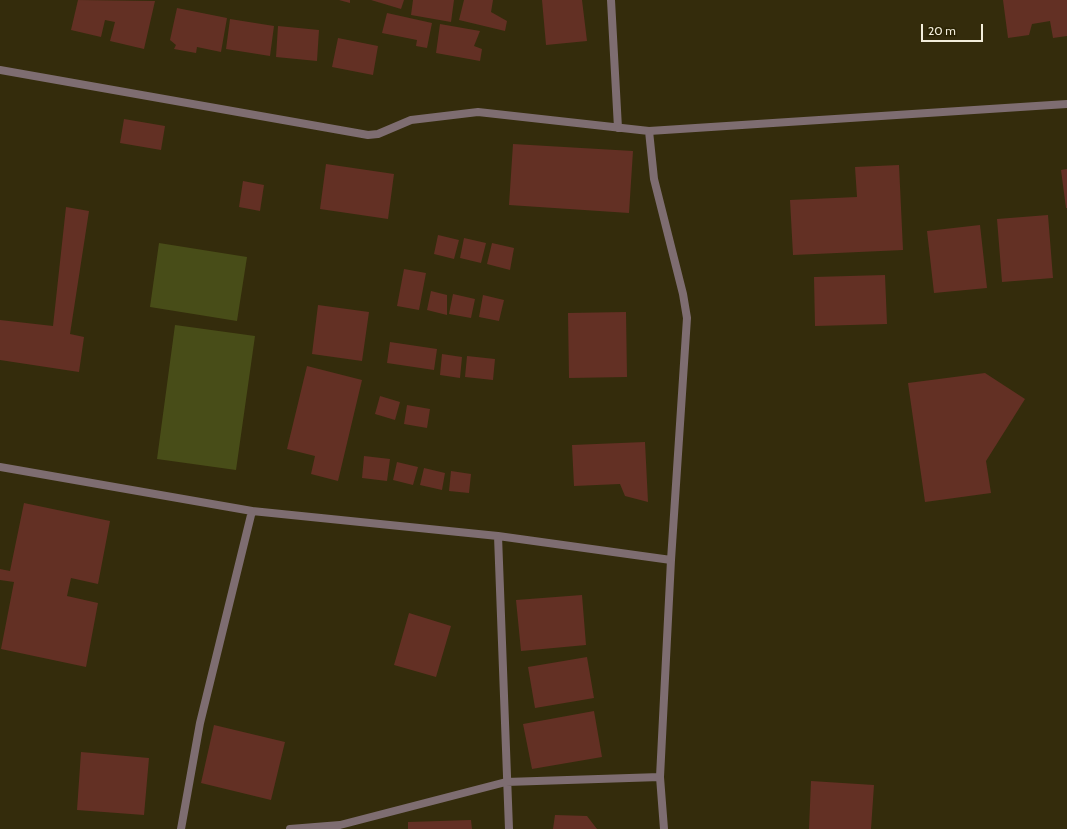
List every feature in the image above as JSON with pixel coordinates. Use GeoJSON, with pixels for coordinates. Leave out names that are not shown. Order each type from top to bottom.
{"type":"FeatureCollection","features":[{"type":"Feature","properties":{"kind":"street"},"geometry":{"type":"LineString","coordinates":[[611,0],[618,128]]}},
{"type":"Feature","properties":{"kind":"street"},"geometry":{"type":"LineString","coordinates":[[0,70],[368,135],[378,134],[411,120],[478,112],[649,131],[1067,104]]}},
{"type":"Feature","properties":{"kind":"street"},"geometry":{"type":"LineString","coordinates":[[649,131],[654,179],[683,294],[687,318],[671,560],[660,777],[664,829]]}},
{"type":"Feature","properties":{"kind":"street"},"geometry":{"type":"LineString","coordinates":[[0,467],[252,510],[498,536],[671,560]]}},
{"type":"Feature","properties":{"kind":"street"},"geometry":{"type":"LineString","coordinates":[[181,829],[200,723],[252,510]]}},
{"type":"Feature","properties":{"kind":"street"},"geometry":{"type":"LineString","coordinates":[[498,536],[506,782],[509,829]]}},
{"type":"Feature","properties":{"kind":"street"},"geometry":{"type":"LineString","coordinates":[[290,829],[340,827],[506,782],[660,777]]}},
{"type":"Feature","properties":{"kind":"green space"},"geometry":{"type":"Polygon","coordinates":[[[159,243],[247,257],[237,321],[150,307],[159,243]]]}},
{"type":"Feature","properties":{"kind":"green space"},"geometry":{"type":"Polygon","coordinates":[[[175,325],[255,336],[236,470],[157,459],[175,325]]]}},
{"type":"Feature","properties":{"kind":"building"},"geometry":{"type":"Polygon","coordinates":[[[78,0],[155,1],[144,49],[110,41],[115,22],[105,20],[101,37],[71,30],[78,0]]]}},
{"type":"Feature","properties":{"kind":"building"},"geometry":{"type":"Polygon","coordinates":[[[339,0],[350,0],[350,3],[339,0]]]}},
{"type":"Feature","properties":{"kind":"building"},"geometry":{"type":"Polygon","coordinates":[[[371,0],[404,0],[401,9],[371,0]]]}},
{"type":"Feature","properties":{"kind":"building"},"geometry":{"type":"Polygon","coordinates":[[[413,0],[454,0],[451,22],[411,15],[413,0]]]}},
{"type":"Feature","properties":{"kind":"building"},"geometry":{"type":"Polygon","coordinates":[[[464,0],[493,0],[491,12],[507,21],[505,31],[459,20],[464,0]]]}},
{"type":"Feature","properties":{"kind":"building"},"geometry":{"type":"Polygon","coordinates":[[[542,0],[582,0],[587,41],[546,45],[542,0]]]}},
{"type":"Feature","properties":{"kind":"building"},"geometry":{"type":"Polygon","coordinates":[[[1003,0],[1067,0],[1067,36],[1053,38],[1050,21],[1032,24],[1029,35],[1008,38],[1003,0]]]}},
{"type":"Feature","properties":{"kind":"building"},"geometry":{"type":"Polygon","coordinates":[[[177,8],[227,18],[221,52],[197,47],[196,53],[174,49],[176,45],[170,40],[177,8]]]}},
{"type":"Feature","properties":{"kind":"building"},"geometry":{"type":"Polygon","coordinates":[[[387,13],[432,23],[427,48],[416,46],[417,40],[382,33],[387,13]]]}},
{"type":"Feature","properties":{"kind":"building"},"geometry":{"type":"Polygon","coordinates":[[[230,19],[274,26],[270,56],[226,49],[230,19]]]}},
{"type":"Feature","properties":{"kind":"building"},"geometry":{"type":"Polygon","coordinates":[[[440,24],[480,31],[474,46],[482,49],[480,61],[436,53],[440,24]]]}},
{"type":"Feature","properties":{"kind":"building"},"geometry":{"type":"Polygon","coordinates":[[[278,26],[319,30],[317,61],[276,57],[278,26]]]}},
{"type":"Feature","properties":{"kind":"building"},"geometry":{"type":"Polygon","coordinates":[[[338,38],[378,46],[373,75],[332,67],[338,38]]]}},
{"type":"Feature","properties":{"kind":"building"},"geometry":{"type":"Polygon","coordinates":[[[124,119],[165,126],[161,150],[120,143],[124,119]]]}},
{"type":"Feature","properties":{"kind":"building"},"geometry":{"type":"Polygon","coordinates":[[[513,144],[633,151],[629,213],[509,205],[513,144]]]}},
{"type":"Feature","properties":{"kind":"building"},"geometry":{"type":"Polygon","coordinates":[[[326,164],[394,174],[388,219],[320,209],[326,164]]]}},
{"type":"Feature","properties":{"kind":"building"},"geometry":{"type":"Polygon","coordinates":[[[899,165],[903,250],[793,255],[790,200],[857,197],[855,167],[899,165]]]}},
{"type":"Feature","properties":{"kind":"building"},"geometry":{"type":"Polygon","coordinates":[[[1067,169],[1067,208],[1066,208],[1061,170],[1067,169]]]}},
{"type":"Feature","properties":{"kind":"building"},"geometry":{"type":"Polygon","coordinates":[[[243,181],[264,185],[260,211],[239,207],[243,181]]]}},
{"type":"Feature","properties":{"kind":"building"},"geometry":{"type":"Polygon","coordinates":[[[66,207],[89,211],[70,334],[84,337],[79,372],[0,360],[0,320],[53,326],[66,207]]]}},
{"type":"Feature","properties":{"kind":"building"},"geometry":{"type":"Polygon","coordinates":[[[1048,215],[1053,278],[1002,282],[997,219],[1048,215]]]}},
{"type":"Feature","properties":{"kind":"building"},"geometry":{"type":"Polygon","coordinates":[[[980,225],[987,288],[934,293],[927,231],[980,225]]]}},
{"type":"Feature","properties":{"kind":"building"},"geometry":{"type":"Polygon","coordinates":[[[438,235],[459,240],[454,259],[434,254],[438,235]]]}},
{"type":"Feature","properties":{"kind":"building"},"geometry":{"type":"Polygon","coordinates":[[[464,238],[486,243],[481,263],[460,258],[464,238]]]}},
{"type":"Feature","properties":{"kind":"building"},"geometry":{"type":"Polygon","coordinates":[[[492,243],[514,248],[510,270],[487,264],[492,243]]]}},
{"type":"Feature","properties":{"kind":"building"},"geometry":{"type":"Polygon","coordinates":[[[404,269],[426,273],[419,310],[397,306],[404,269]]]}},
{"type":"Feature","properties":{"kind":"building"},"geometry":{"type":"Polygon","coordinates":[[[885,275],[887,324],[815,326],[814,277],[885,275]]]}},
{"type":"Feature","properties":{"kind":"building"},"geometry":{"type":"Polygon","coordinates":[[[431,291],[447,295],[447,315],[427,310],[431,291]]]}},
{"type":"Feature","properties":{"kind":"building"},"geometry":{"type":"Polygon","coordinates":[[[453,294],[475,299],[471,318],[449,314],[453,294]]]}},
{"type":"Feature","properties":{"kind":"building"},"geometry":{"type":"Polygon","coordinates":[[[483,295],[504,300],[499,321],[479,317],[483,295]]]}},
{"type":"Feature","properties":{"kind":"building"},"geometry":{"type":"Polygon","coordinates":[[[318,305],[369,312],[362,361],[312,354],[318,305]]]}},
{"type":"Feature","properties":{"kind":"building"},"geometry":{"type":"Polygon","coordinates":[[[626,312],[627,377],[569,378],[568,313],[626,312]]]}},
{"type":"Feature","properties":{"kind":"building"},"geometry":{"type":"Polygon","coordinates":[[[390,342],[437,349],[434,370],[387,363],[390,342]]]}},
{"type":"Feature","properties":{"kind":"building"},"geometry":{"type":"Polygon","coordinates":[[[442,354],[462,357],[460,378],[440,375],[442,354]]]}},
{"type":"Feature","properties":{"kind":"building"},"geometry":{"type":"Polygon","coordinates":[[[467,356],[495,359],[493,380],[465,377],[467,356]]]}},
{"type":"Feature","properties":{"kind":"building"},"geometry":{"type":"Polygon","coordinates":[[[307,366],[362,380],[338,481],[311,474],[315,456],[287,449],[307,366]]]}},
{"type":"Feature","properties":{"kind":"building"},"geometry":{"type":"Polygon","coordinates":[[[985,373],[1025,399],[986,461],[991,493],[925,502],[908,383],[985,373]]]}},
{"type":"Feature","properties":{"kind":"building"},"geometry":{"type":"Polygon","coordinates":[[[380,396],[400,402],[395,420],[375,414],[380,396]]]}},
{"type":"Feature","properties":{"kind":"building"},"geometry":{"type":"Polygon","coordinates":[[[407,405],[430,409],[427,428],[404,424],[407,405]]]}},
{"type":"Feature","properties":{"kind":"building"},"geometry":{"type":"Polygon","coordinates":[[[645,442],[648,502],[625,496],[620,484],[574,486],[572,445],[645,442]]]}},
{"type":"Feature","properties":{"kind":"building"},"geometry":{"type":"Polygon","coordinates":[[[364,456],[390,459],[387,481],[362,478],[364,456]]]}},
{"type":"Feature","properties":{"kind":"building"},"geometry":{"type":"Polygon","coordinates":[[[397,462],[418,467],[413,485],[393,480],[397,462]]]}},
{"type":"Feature","properties":{"kind":"building"},"geometry":{"type":"Polygon","coordinates":[[[424,468],[445,473],[442,490],[420,485],[424,468]]]}},
{"type":"Feature","properties":{"kind":"building"},"geometry":{"type":"Polygon","coordinates":[[[451,471],[471,474],[469,493],[449,491],[451,471]]]}},
{"type":"Feature","properties":{"kind":"building"},"geometry":{"type":"Polygon","coordinates":[[[24,503],[110,521],[98,584],[71,578],[67,596],[98,603],[86,667],[1,649],[14,582],[0,580],[0,569],[10,571],[24,503]]]}},
{"type":"Feature","properties":{"kind":"building"},"geometry":{"type":"Polygon","coordinates":[[[582,595],[586,645],[521,651],[516,600],[582,595]]]}},
{"type":"Feature","properties":{"kind":"building"},"geometry":{"type":"Polygon","coordinates":[[[409,613],[451,626],[436,677],[394,665],[409,613]]]}},
{"type":"Feature","properties":{"kind":"building"},"geometry":{"type":"Polygon","coordinates":[[[587,657],[594,698],[535,708],[528,667],[587,657]]]}},
{"type":"Feature","properties":{"kind":"building"},"geometry":{"type":"Polygon","coordinates":[[[594,711],[602,757],[532,769],[523,724],[594,711]]]}},
{"type":"Feature","properties":{"kind":"building"},"geometry":{"type":"Polygon","coordinates":[[[214,725],[285,742],[271,800],[201,783],[214,725]]]}},
{"type":"Feature","properties":{"kind":"building"},"geometry":{"type":"Polygon","coordinates":[[[81,752],[149,758],[144,815],[77,810],[81,752]]]}},
{"type":"Feature","properties":{"kind":"building"},"geometry":{"type":"Polygon","coordinates":[[[811,781],[874,785],[871,829],[809,829],[811,781]]]}},
{"type":"Feature","properties":{"kind":"building"},"geometry":{"type":"Polygon","coordinates":[[[555,815],[587,816],[597,829],[553,829],[555,815]]]}},
{"type":"Feature","properties":{"kind":"building"},"geometry":{"type":"Polygon","coordinates":[[[471,820],[472,829],[408,829],[408,822],[471,820]]]}}]}
